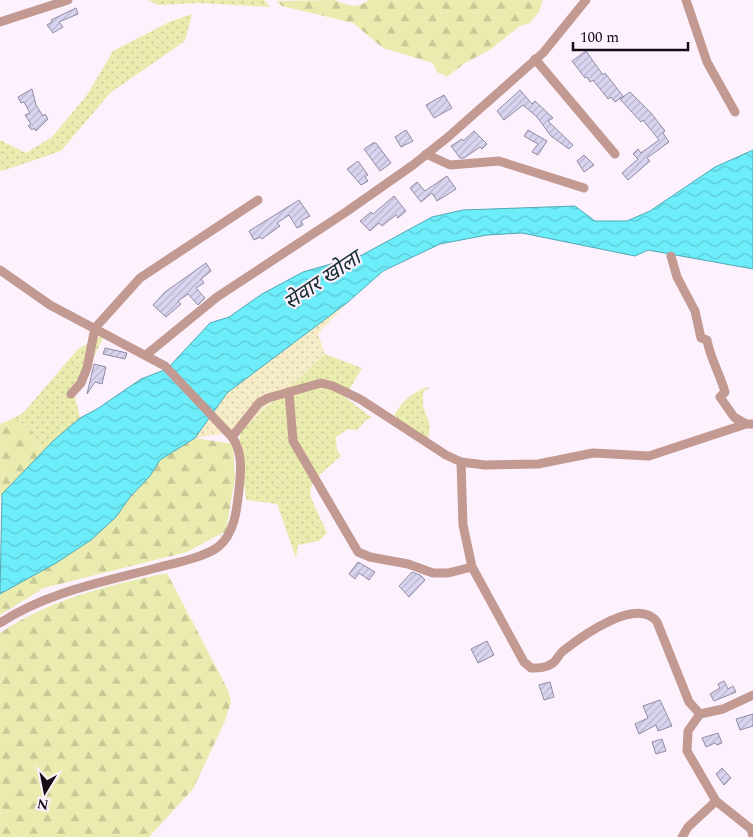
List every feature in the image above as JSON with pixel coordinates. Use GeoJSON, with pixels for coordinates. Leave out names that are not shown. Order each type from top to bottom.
{"type":"FeatureCollection","features":[{"type":"Feature","properties":{"kind":"street"},"geometry":{"type":"LineString","coordinates":[[0,22],[68,0]]}},
{"type":"Feature","properties":{"kind":"street"},"geometry":{"type":"LineString","coordinates":[[146,355],[217,297],[346,212],[426,154],[536,59],[577,14],[586,0]]}},
{"type":"Feature","properties":{"kind":"street"},"geometry":{"type":"LineString","coordinates":[[686,0],[707,62],[735,112]]}},
{"type":"Feature","properties":{"kind":"street"},"geometry":{"type":"LineString","coordinates":[[536,59],[615,154]]}},
{"type":"Feature","properties":{"kind":"street"},"geometry":{"type":"LineString","coordinates":[[426,154],[450,165],[499,161],[584,188]]}},
{"type":"Feature","properties":{"kind":"street"},"geometry":{"type":"LineString","coordinates":[[72,394],[81,383],[87,368],[95,328],[140,278],[258,200]]}},
{"type":"Feature","properties":{"kind":"street"},"geometry":{"type":"LineString","coordinates":[[671,256],[678,277],[695,311],[701,338],[707,340],[712,354],[714,368],[724,392],[720,397],[734,418],[749,424]]}},
{"type":"Feature","properties":{"kind":"street"},"geometry":{"type":"LineString","coordinates":[[0,270],[50,305],[165,366],[232,437],[238,448],[241,472],[236,518],[218,547],[192,558],[59,594],[16,612],[0,623]]}},
{"type":"Feature","properties":{"kind":"street"},"geometry":{"type":"LineString","coordinates":[[232,437],[259,403],[288,392],[321,383],[333,386],[360,398],[430,446],[461,462],[509,466],[538,464],[593,453],[649,456],[749,424]]}},
{"type":"Feature","properties":{"kind":"street"},"geometry":{"type":"LineString","coordinates":[[288,392],[293,441],[358,552],[370,557],[408,564],[433,573],[448,573],[472,567]]}},
{"type":"Feature","properties":{"kind":"street"},"geometry":{"type":"LineString","coordinates":[[461,462],[464,525],[472,567],[524,662],[531,668],[544,667],[554,662],[561,652],[597,628],[633,613],[643,612],[652,615],[665,640],[690,702],[700,714]]}},
{"type":"Feature","properties":{"kind":"street"},"geometry":{"type":"LineString","coordinates":[[753,695],[723,709],[700,714],[688,730],[687,751],[716,801],[751,828],[753,836]]}},
{"type":"Feature","properties":{"kind":"street"},"geometry":{"type":"LineString","coordinates":[[682,837],[688,827],[716,801]]}},
{"type":"Feature","properties":{"kind":"green space"},"geometry":{"type":"Polygon","coordinates":[[[148,0],[264,0],[270,7],[200,3],[158,5],[148,0]]]}},
{"type":"Feature","properties":{"kind":"green space"},"geometry":{"type":"Polygon","coordinates":[[[335,0],[357,6],[369,0],[543,0],[539,12],[530,23],[520,26],[491,49],[465,63],[447,77],[437,72],[433,63],[383,48],[353,23],[282,6],[276,1],[335,0]]]}},
{"type":"Feature","properties":{"kind":"green space"},"geometry":{"type":"Polygon","coordinates":[[[192,14],[185,41],[110,93],[61,151],[2,171],[0,169],[0,140],[26,153],[52,137],[87,95],[113,51],[169,22],[192,14]]]}},
{"type":"Feature","properties":{"kind":"green space"},"geometry":{"type":"Polygon","coordinates":[[[105,334],[75,396],[80,418],[42,453],[31,429],[14,418],[24,412],[78,349],[105,334]]]}},
{"type":"Feature","properties":{"kind":"green space"},"geometry":{"type":"Polygon","coordinates":[[[325,354],[362,368],[345,397],[372,418],[367,419],[357,430],[348,429],[336,437],[337,450],[341,456],[318,477],[312,484],[310,491],[311,498],[327,533],[319,541],[298,545],[296,558],[277,504],[246,500],[239,441],[241,431],[325,354]]]}},
{"type":"Feature","properties":{"kind":"green space"},"geometry":{"type":"Polygon","coordinates":[[[430,387],[423,392],[423,406],[430,425],[428,438],[415,435],[394,415],[409,397],[424,388],[430,387]]]}},
{"type":"Feature","properties":{"kind":"green space"},"geometry":{"type":"Polygon","coordinates":[[[14,418],[31,429],[42,453],[0,498],[0,424],[14,418]]]}},
{"type":"Feature","properties":{"kind":"green space"},"geometry":{"type":"Polygon","coordinates":[[[195,438],[233,444],[235,478],[226,531],[187,552],[44,588],[0,615],[0,594],[56,563],[91,540],[116,517],[130,497],[150,476],[160,460],[195,438]]]}},
{"type":"Feature","properties":{"kind":"green space"},"geometry":{"type":"Polygon","coordinates":[[[167,573],[228,690],[231,702],[225,721],[193,789],[149,837],[0,837],[0,633],[19,621],[60,602],[102,588],[167,573]]]}},
{"type":"Feature","properties":{"kind":"sand"},"geometry":{"type":"Polygon","coordinates":[[[348,302],[318,334],[325,354],[241,431],[195,438],[227,393],[348,302]]]}},
{"type":"Feature","properties":{"kind":"water","name":"सेवार खोला"},"geometry":{"type":"Polygon","coordinates":[[[753,150],[753,269],[648,250],[635,256],[522,233],[487,235],[440,244],[383,271],[348,302],[227,393],[195,438],[160,460],[150,476],[130,497],[116,517],[91,540],[56,563],[0,594],[2,494],[54,440],[80,418],[97,409],[141,379],[167,369],[210,323],[229,317],[262,294],[303,272],[362,255],[432,217],[463,210],[575,206],[595,221],[627,221],[650,211],[715,167],[753,150]]]}},
{"type":"Feature","properties":{"kind":"building"},"geometry":{"type":"Polygon","coordinates":[[[76,8],[78,14],[59,22],[63,27],[53,33],[47,25],[52,22],[51,20],[76,8]]]}},
{"type":"Feature","properties":{"kind":"building"},"geometry":{"type":"Polygon","coordinates":[[[586,51],[603,75],[605,73],[623,96],[615,102],[611,97],[608,99],[593,80],[590,82],[587,77],[585,78],[572,61],[586,51]]]}},
{"type":"Feature","properties":{"kind":"building"},"geometry":{"type":"Polygon","coordinates":[[[32,89],[36,105],[43,116],[45,114],[48,119],[36,131],[28,126],[31,124],[25,115],[30,113],[24,102],[21,103],[18,97],[32,89]]]}},
{"type":"Feature","properties":{"kind":"building"},"geometry":{"type":"Polygon","coordinates":[[[520,90],[532,104],[535,101],[553,118],[548,121],[573,145],[569,149],[551,136],[537,117],[523,105],[504,120],[497,111],[520,90]]]}},
{"type":"Feature","properties":{"kind":"building"},"geometry":{"type":"Polygon","coordinates":[[[630,92],[651,113],[665,131],[663,133],[669,142],[647,158],[650,161],[628,180],[622,173],[638,159],[633,154],[638,149],[641,153],[659,140],[643,120],[641,122],[620,99],[630,92]]]}},
{"type":"Feature","properties":{"kind":"building"},"geometry":{"type":"Polygon","coordinates":[[[444,95],[452,108],[434,118],[426,105],[444,95]]]}},
{"type":"Feature","properties":{"kind":"building"},"geometry":{"type":"Polygon","coordinates":[[[406,130],[413,141],[401,147],[395,137],[406,130]]]}},
{"type":"Feature","properties":{"kind":"building"},"geometry":{"type":"Polygon","coordinates":[[[528,130],[547,141],[538,155],[532,152],[538,144],[524,136],[528,130]]]}},
{"type":"Feature","properties":{"kind":"building"},"geometry":{"type":"Polygon","coordinates":[[[474,131],[487,144],[482,149],[480,147],[464,158],[460,158],[451,146],[462,139],[463,141],[474,131]]]}},
{"type":"Feature","properties":{"kind":"building"},"geometry":{"type":"Polygon","coordinates":[[[376,143],[391,163],[380,171],[364,149],[376,143]]]}},
{"type":"Feature","properties":{"kind":"building"},"geometry":{"type":"Polygon","coordinates":[[[584,155],[594,165],[584,172],[577,161],[584,155]]]}},
{"type":"Feature","properties":{"kind":"building"},"geometry":{"type":"Polygon","coordinates":[[[358,161],[368,175],[365,177],[368,181],[361,185],[347,169],[358,161]]]}},
{"type":"Feature","properties":{"kind":"building"},"geometry":{"type":"Polygon","coordinates":[[[447,176],[456,189],[437,201],[432,193],[421,202],[410,188],[417,182],[425,191],[447,176]]]}},
{"type":"Feature","properties":{"kind":"building"},"geometry":{"type":"Polygon","coordinates":[[[394,196],[406,211],[398,218],[396,215],[382,226],[379,223],[370,231],[360,221],[371,212],[373,214],[394,196]]]}},
{"type":"Feature","properties":{"kind":"building"},"geometry":{"type":"Polygon","coordinates":[[[299,200],[310,216],[301,221],[303,225],[297,228],[289,215],[277,223],[280,226],[262,239],[260,237],[254,240],[249,231],[299,200]]]}},
{"type":"Feature","properties":{"kind":"building"},"geometry":{"type":"Polygon","coordinates":[[[206,263],[211,271],[201,279],[204,283],[196,288],[205,298],[198,305],[188,294],[178,301],[181,304],[166,317],[153,305],[165,292],[206,263]]]}},
{"type":"Feature","properties":{"kind":"building"},"geometry":{"type":"Polygon","coordinates":[[[105,348],[127,353],[125,359],[103,354],[105,348]]]}},
{"type":"Feature","properties":{"kind":"building"},"geometry":{"type":"Polygon","coordinates":[[[94,364],[106,367],[102,384],[95,382],[87,394],[94,364]]]}},
{"type":"Feature","properties":{"kind":"building"},"geometry":{"type":"Polygon","coordinates":[[[358,562],[375,572],[369,580],[359,573],[355,579],[349,574],[358,562]]]}},
{"type":"Feature","properties":{"kind":"building"},"geometry":{"type":"Polygon","coordinates":[[[412,572],[420,575],[425,580],[409,597],[399,586],[412,572]]]}},
{"type":"Feature","properties":{"kind":"building"},"geometry":{"type":"Polygon","coordinates":[[[487,641],[494,655],[478,663],[471,649],[487,641]]]}},
{"type":"Feature","properties":{"kind":"building"},"geometry":{"type":"Polygon","coordinates":[[[724,681],[728,689],[733,686],[736,692],[714,701],[710,694],[720,688],[718,684],[724,681]]]}},
{"type":"Feature","properties":{"kind":"building"},"geometry":{"type":"Polygon","coordinates":[[[550,682],[554,697],[544,700],[539,685],[550,682]]]}},
{"type":"Feature","properties":{"kind":"building"},"geometry":{"type":"Polygon","coordinates":[[[660,700],[672,726],[658,731],[656,725],[639,734],[635,724],[648,718],[643,706],[660,700]]]}},
{"type":"Feature","properties":{"kind":"building"},"geometry":{"type":"Polygon","coordinates":[[[753,714],[753,726],[740,730],[736,719],[753,714]]]}},
{"type":"Feature","properties":{"kind":"building"},"geometry":{"type":"Polygon","coordinates":[[[718,733],[722,743],[717,745],[715,743],[706,747],[702,738],[718,733]]]}},
{"type":"Feature","properties":{"kind":"building"},"geometry":{"type":"Polygon","coordinates":[[[662,739],[666,751],[656,754],[652,742],[662,739]]]}},
{"type":"Feature","properties":{"kind":"building"},"geometry":{"type":"Polygon","coordinates":[[[722,768],[731,778],[724,785],[716,774],[722,768]]]}}]}
